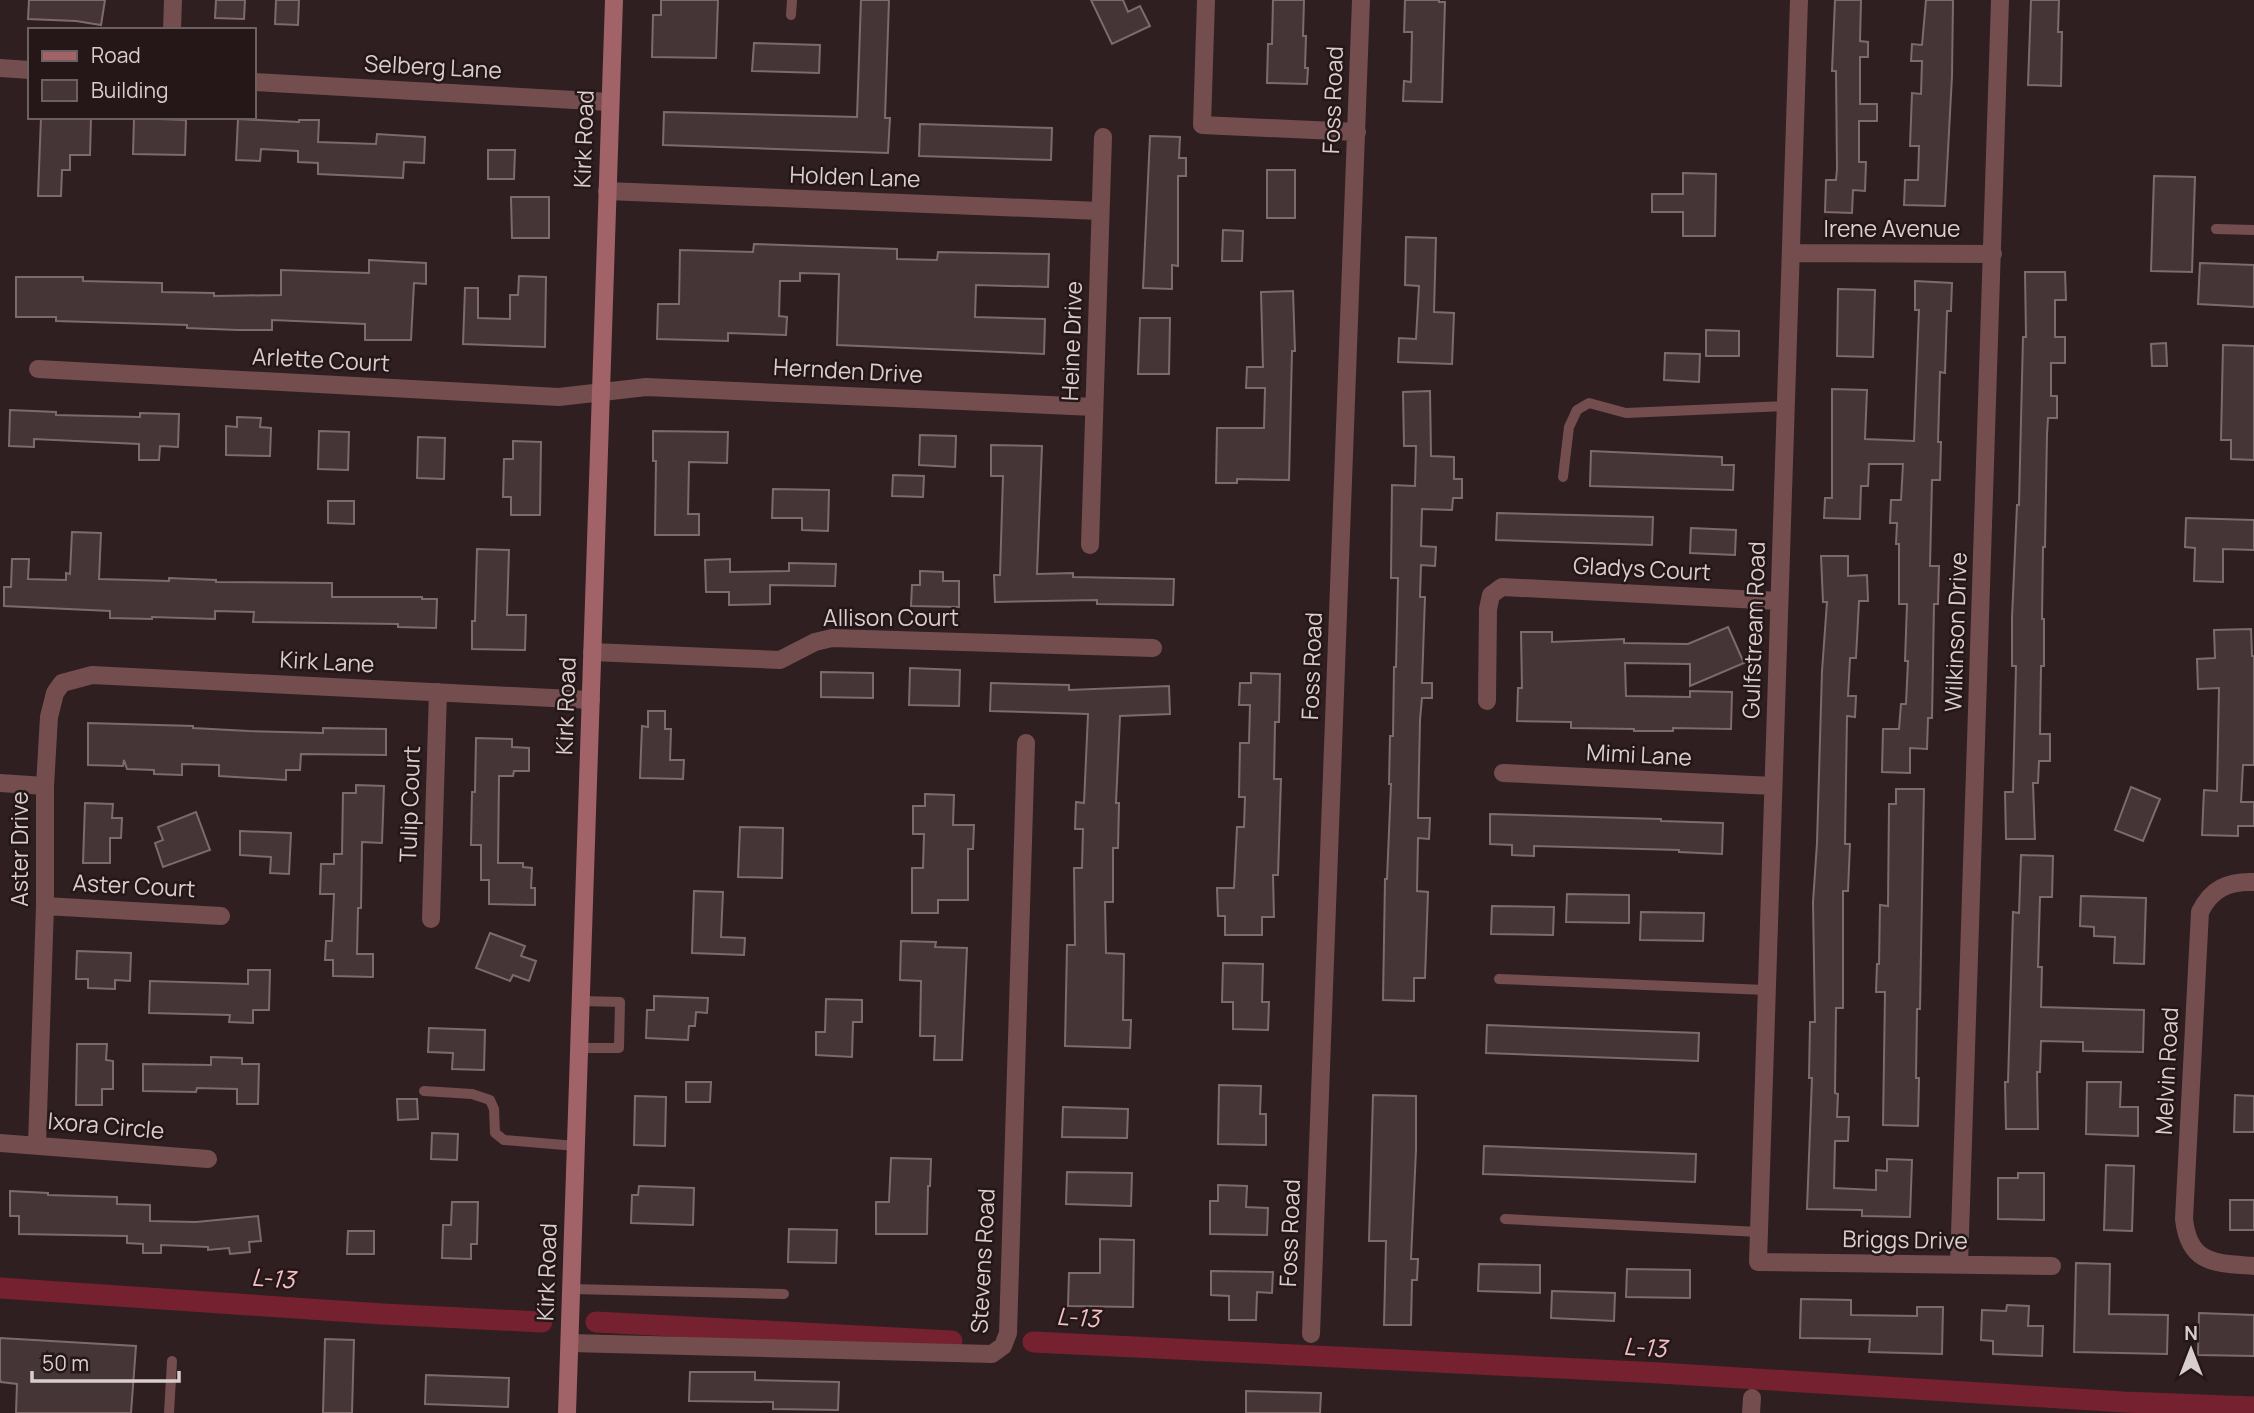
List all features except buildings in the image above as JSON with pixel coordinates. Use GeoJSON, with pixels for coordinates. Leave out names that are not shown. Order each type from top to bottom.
{"type":"FeatureCollection","features":[{"type":"Feature","properties":{"kind":"street"},"geometry":{"type":"LineString","coordinates":[[172,28],[173,0]]}},
{"type":"Feature","properties":{"kind":"street","name":"Kirk Road"},"geometry":{"type":"LineString","coordinates":[[567,1413],[614,0]]}},
{"type":"Feature","properties":{"kind":"street"},"geometry":{"type":"LineString","coordinates":[[1206,0],[1202,125],[1357,132]]}},
{"type":"Feature","properties":{"kind":"street","name":"Foss Road"},"geometry":{"type":"LineString","coordinates":[[1311,1334],[1361,0]]}},
{"type":"Feature","properties":{"kind":"street","name":"Gulfstream Road"},"geometry":{"type":"LineString","coordinates":[[1758,1262],[1799,0]]}},
{"type":"Feature","properties":{"kind":"street","name":"Wilkinson Drive"},"geometry":{"type":"LineString","coordinates":[[1959,1265],[2000,0]]}},
{"type":"Feature","properties":{"kind":"street"},"geometry":{"type":"LineString","coordinates":[[0,68],[28,70]]}},
{"type":"Feature","properties":{"kind":"street","name":"Selberg Lane"},"geometry":{"type":"LineString","coordinates":[[256,82],[610,102]]}},
{"type":"Feature","properties":{"kind":"street","name":"Heine Drive"},"geometry":{"type":"LineString","coordinates":[[1090,545],[1103,138]]}},
{"type":"Feature","properties":{"kind":"street","name":"Holden Lane"},"geometry":{"type":"LineString","coordinates":[[607,191],[1100,211]]}},
{"type":"Feature","properties":{"kind":"street","name":"Irene Avenue"},"geometry":{"type":"LineString","coordinates":[[1791,253],[1993,254]]}},
{"type":"Feature","properties":{"kind":"street","name":"Arlette Court"},"geometry":{"type":"LineString","coordinates":[[38,369],[559,397],[600,391]]}},
{"type":"Feature","properties":{"kind":"street","name":"Hernden Drive"},"geometry":{"type":"LineString","coordinates":[[600,391],[646,387],[1094,407]]}},
{"type":"Feature","properties":{"kind":"street","name":"Gladys Court"},"geometry":{"type":"LineString","coordinates":[[1487,701],[1488,609],[1491,595],[1502,587],[1779,601]]}},
{"type":"Feature","properties":{"kind":"street","name":"Allison Court"},"geometry":{"type":"LineString","coordinates":[[592,652],[780,660],[815,642],[832,638],[1153,648]]}},
{"type":"Feature","properties":{"kind":"street","name":"Kirk Lane"},"geometry":{"type":"LineString","coordinates":[[62,683],[92,675],[591,700]]}},
{"type":"Feature","properties":{"kind":"street","name":"Aster Drive"},"geometry":{"type":"LineString","coordinates":[[37,1145],[48,717],[55,693],[62,683]]}},
{"type":"Feature","properties":{"kind":"street","name":"Tulip Court"},"geometry":{"type":"LineString","coordinates":[[431,919],[438,692]]}},
{"type":"Feature","properties":{"kind":"street","name":"Stevens Road"},"geometry":{"type":"LineString","coordinates":[[570,1343],[992,1354],[1003,1346],[1008,1333],[1026,743]]}},
{"type":"Feature","properties":{"kind":"street","name":"Mimi Lane"},"geometry":{"type":"LineString","coordinates":[[1503,773],[1773,786]]}},
{"type":"Feature","properties":{"kind":"street"},"geometry":{"type":"LineString","coordinates":[[0,783],[45,786]]}},
{"type":"Feature","properties":{"kind":"street","name":"Melvin Road"},"geometry":{"type":"LineString","coordinates":[[2254,882],[2229,884],[2216,890],[2206,900],[2200,912],[2184,1219],[2186,1233],[2201,1256],[2214,1263],[2254,1266]]}},
{"type":"Feature","properties":{"kind":"street","name":"Aster Court"},"geometry":{"type":"LineString","coordinates":[[45,906],[221,916]]}},
{"type":"Feature","properties":{"kind":"street","name":"Ixora Circle"},"geometry":{"type":"LineString","coordinates":[[0,1143],[208,1159]]}},
{"type":"Feature","properties":{"kind":"street","name":"Briggs Drive"},"geometry":{"type":"LineString","coordinates":[[1758,1262],[2052,1266]]}},
{"type":"Feature","properties":{"kind":"lane"},"geometry":{"type":"LineString","coordinates":[[791,15],[792,0]]}},
{"type":"Feature","properties":{"kind":"lane"},"geometry":{"type":"LineString","coordinates":[[2216,229],[2254,230]]}},
{"type":"Feature","properties":{"kind":"lane"},"geometry":{"type":"LineString","coordinates":[[1563,477],[1569,427],[1577,410],[1588,403],[1626,413],[1786,406]]}},
{"type":"Feature","properties":{"kind":"lane"},"geometry":{"type":"LineString","coordinates":[[1499,979],[1766,990]]}},
{"type":"Feature","properties":{"kind":"lane"},"geometry":{"type":"LineString","coordinates":[[579,1048],[619,1048],[620,1003],[581,1001]]}},
{"type":"Feature","properties":{"kind":"lane"},"geometry":{"type":"LineString","coordinates":[[424,1091],[472,1094],[490,1100],[494,1109],[493,1129],[498,1137],[504,1140],[576,1146]]}},
{"type":"Feature","properties":{"kind":"lane"},"geometry":{"type":"LineString","coordinates":[[1505,1219],[1759,1232]]}},
{"type":"Feature","properties":{"kind":"lane"},"geometry":{"type":"LineString","coordinates":[[571,1289],[784,1294]]}},
{"type":"Feature","properties":{"kind":"lane"},"geometry":{"type":"LineString","coordinates":[[169,1413],[172,1361]]}},
{"type":"Feature","properties":{"kind":"waterway","name":"L-13"},"geometry":{"type":"LineString","coordinates":[[0,1288],[542,1322]]}},
{"type":"Feature","properties":{"kind":"waterway","name":"L-13"},"geometry":{"type":"LineString","coordinates":[[596,1322],[952,1341]]}},
{"type":"Feature","properties":{"kind":"waterway","name":"L-13"},"geometry":{"type":"LineString","coordinates":[[1033,1342],[1660,1373],[2124,1402],[2254,1407]]}}]}
